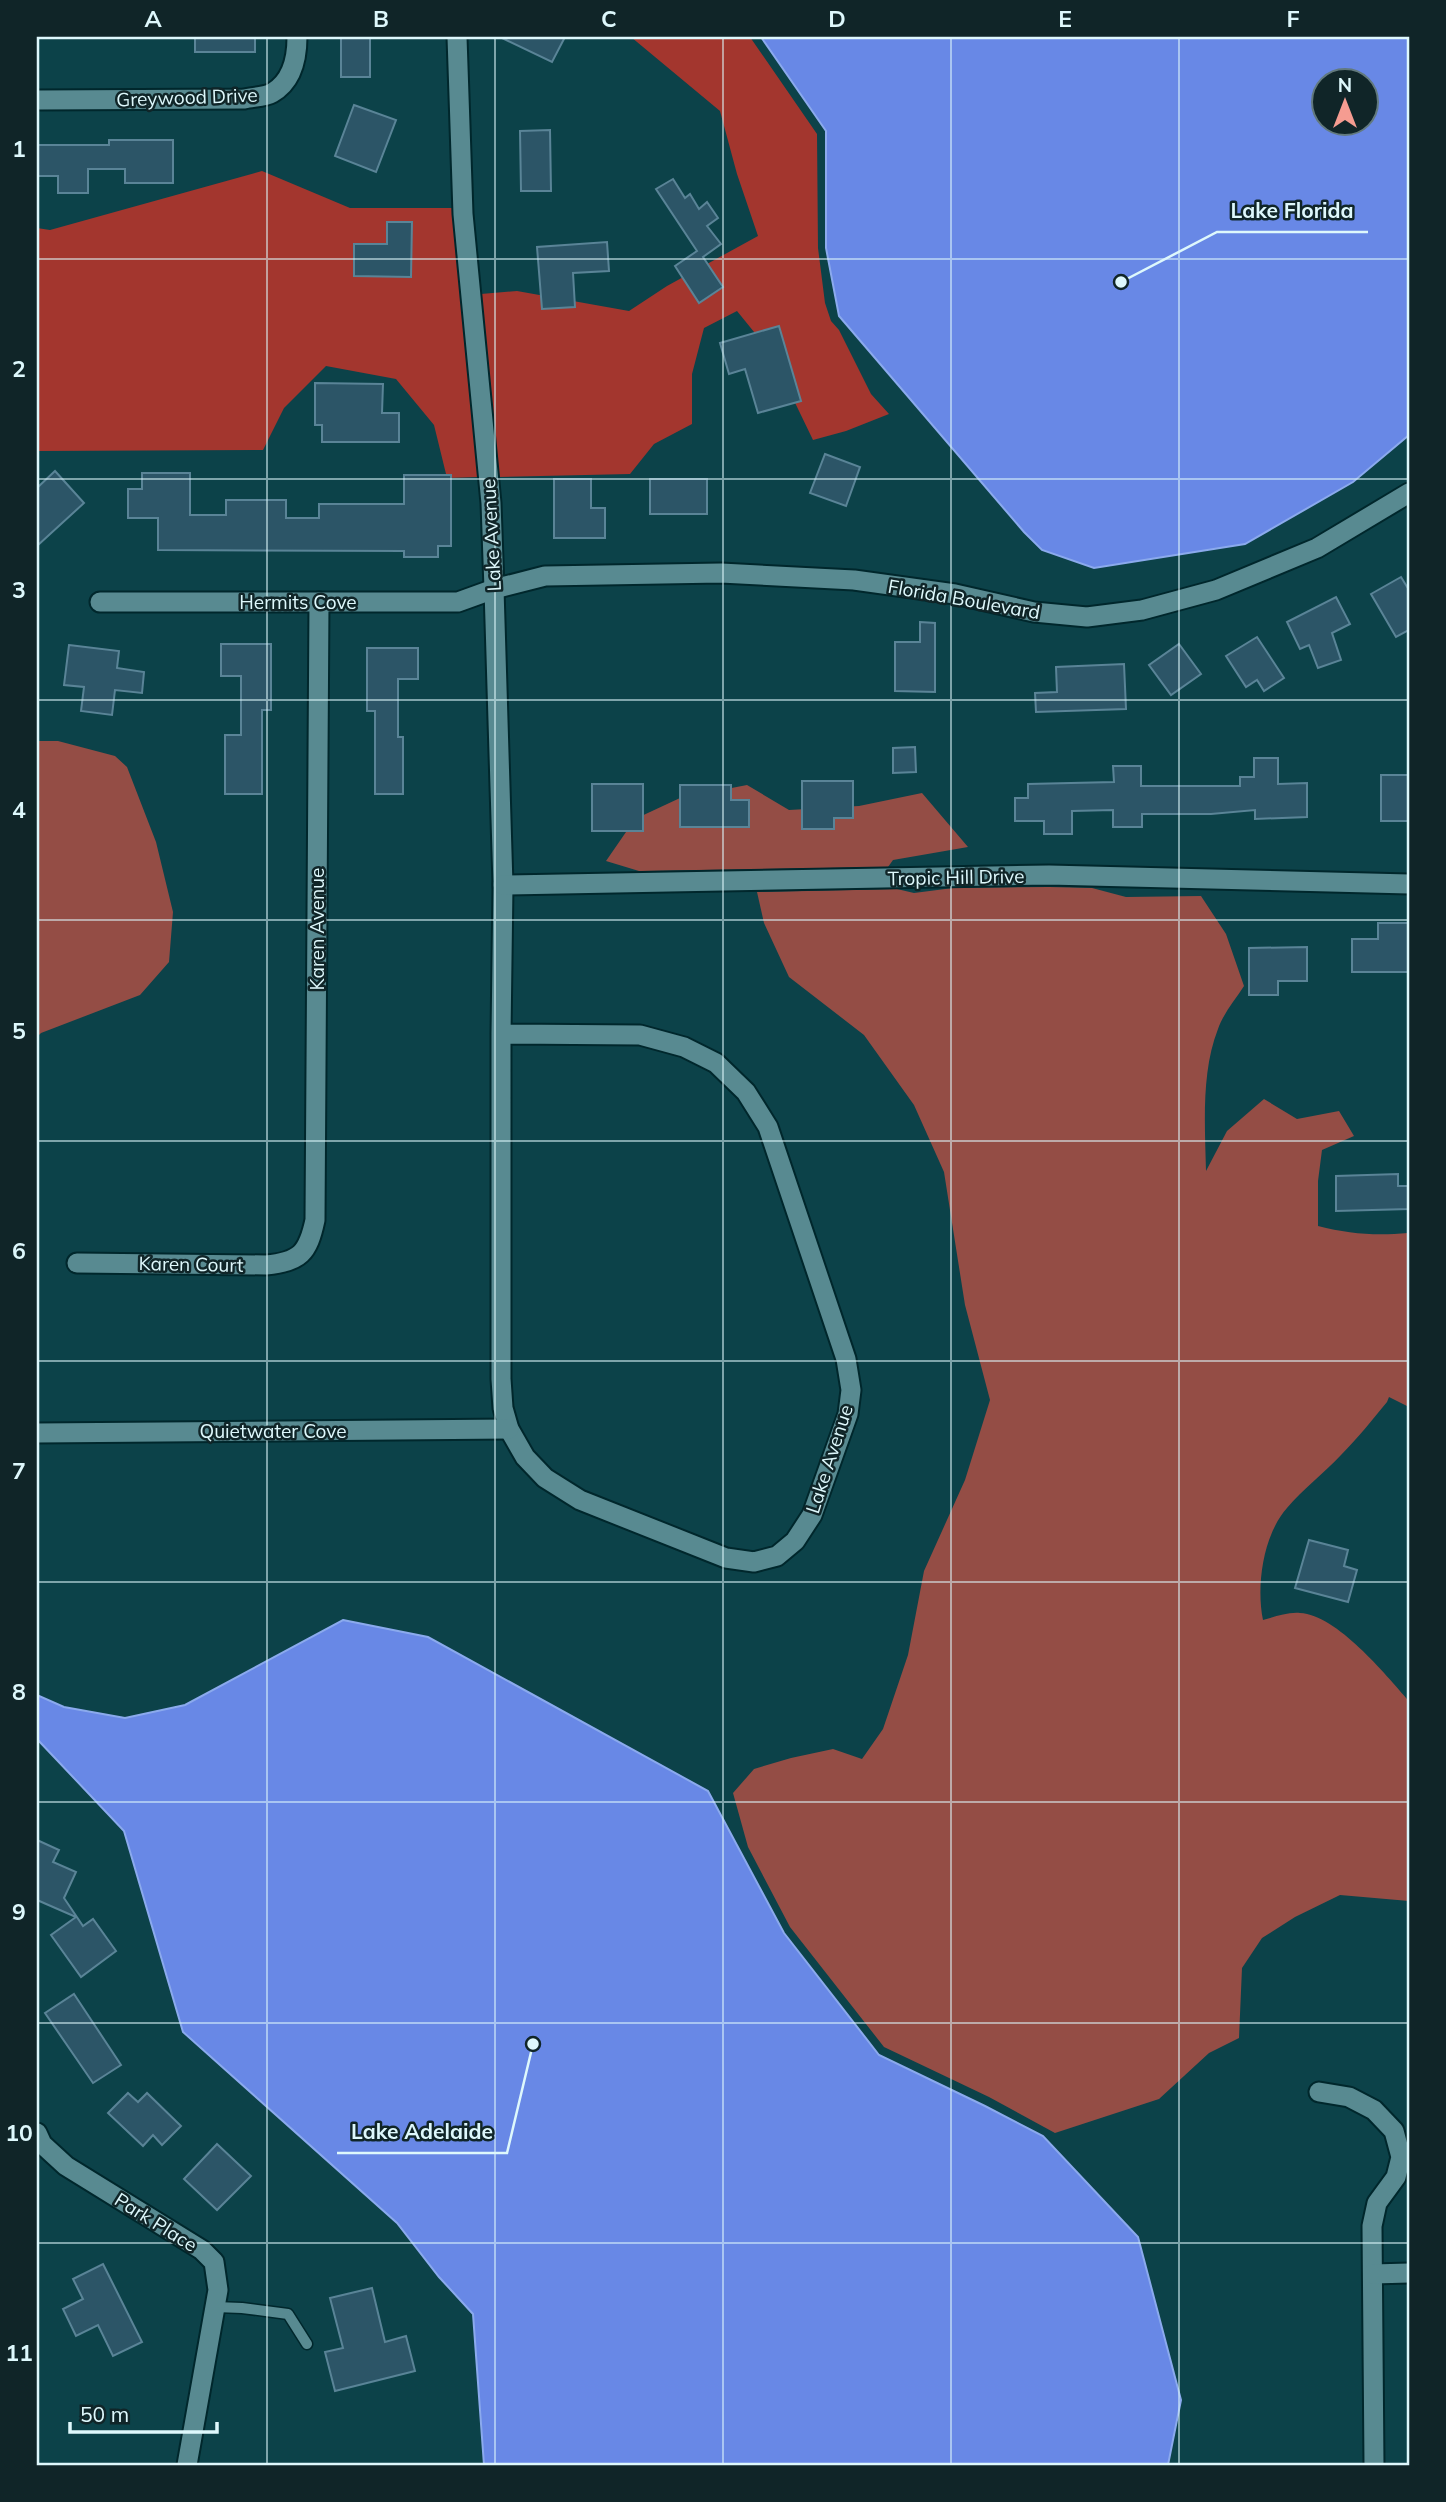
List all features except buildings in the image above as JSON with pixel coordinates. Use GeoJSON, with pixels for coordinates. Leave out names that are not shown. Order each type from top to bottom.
{"type":"FeatureCollection","features":[{"type":"Feature","properties":{"kind":"street","name":"Greywood Drive"},"geometry":{"type":"LineString","coordinates":[[37,100],[244,99],[271,94],[290,76],[297,53],[297,37]]}},
{"type":"Feature","properties":{"kind":"street","name":"Lake Avenue"},"geometry":{"type":"LineString","coordinates":[[457,37],[463,214],[491,503],[495,589],[503,885],[500,1034],[500,1378],[503,1408],[509,1429],[525,1457],[545,1478],[580,1500],[726,1558],[754,1562],[777,1556],[794,1541],[812,1516],[848,1414],[851,1390],[846,1359],[768,1127],[746,1092],[716,1063],[684,1047],[640,1035],[500,1034]]}},
{"type":"Feature","properties":{"kind":"street","name":"Florida Boulevard"},"geometry":{"type":"LineString","coordinates":[[495,589],[545,576],[721,573],[854,580],[955,594],[1034,612],[1087,617],[1142,610],[1216,590],[1317,548],[1409,493]]}},
{"type":"Feature","properties":{"kind":"street","name":"Hermits Cove"},"geometry":{"type":"LineString","coordinates":[[100,602],[458,602],[495,589]]}},
{"type":"Feature","properties":{"kind":"street","name":"Karen Avenue"},"geometry":{"type":"LineString","coordinates":[[302,1253],[312,1237],[316,1220],[319,602]]}},
{"type":"Feature","properties":{"kind":"street","name":"Tropic Hill Drive"},"geometry":{"type":"LineString","coordinates":[[503,885],[1049,875],[1409,884]]}},
{"type":"Feature","properties":{"kind":"street","name":"Karen Court"},"geometry":{"type":"LineString","coordinates":[[77,1263],[266,1265],[288,1263],[302,1253]]}},
{"type":"Feature","properties":{"kind":"street","name":"Quietwater Cove"},"geometry":{"type":"LineString","coordinates":[[37,1433],[509,1429]]}},
{"type":"Feature","properties":{"kind":"street"},"geometry":{"type":"LineString","coordinates":[[1319,2092],[1349,2097],[1374,2110],[1394,2132],[1401,2157],[1396,2177],[1377,2203],[1372,2226],[1374,2465]]}},
{"type":"Feature","properties":{"kind":"street","name":"Park Place"},"geometry":{"type":"LineString","coordinates":[[37,2133],[42,2144],[66,2166],[202,2250],[214,2262],[218,2290],[187,2465]]}},
{"type":"Feature","properties":{"kind":"street"},"geometry":{"type":"LineString","coordinates":[[1373,2274],[1409,2273]]}},
{"type":"Feature","properties":{"kind":"lane"},"geometry":{"type":"LineString","coordinates":[[215,2307],[288,2315],[307,2344]]}},
{"type":"Feature","properties":{"kind":"shaded area"},"geometry":{"type":"Polygon","coordinates":[[[631,37],[750,37],[817,134],[818,248],[825,303],[831,321],[839,330],[871,394],[889,414],[846,431],[813,440],[771,353],[737,311],[704,328],[692,374],[692,424],[654,444],[630,474],[498,477],[481,294],[517,291],[629,311],[667,286],[758,236],[720,111],[631,37]]]}},
{"type":"Feature","properties":{"kind":"shaded area"},"geometry":{"type":"Polygon","coordinates":[[[262,171],[350,208],[453,208],[478,477],[447,478],[434,425],[396,379],[326,366],[284,408],[263,450],[37,451],[37,228],[50,230],[262,171]]]}},
{"type":"Feature","properties":{"kind":"shaded area"},"geometry":{"type":"Polygon","coordinates":[[[37,741],[58,741],[115,756],[127,767],[156,842],[173,912],[169,962],[140,995],[41,1033],[37,1037],[37,741]]]}},
{"type":"Feature","properties":{"kind":"shaded area"},"geometry":{"type":"Polygon","coordinates":[[[747,785],[789,810],[859,806],[922,793],[968,847],[893,860],[888,867],[639,871],[606,861],[635,819],[680,798],[747,785]]]}},
{"type":"Feature","properties":{"kind":"shaded area"},"geometry":{"type":"Polygon","coordinates":[[[953,888],[1092,888],[1126,897],[1201,896],[1226,934],[1244,986],[1220,1023],[1209,1063],[1205,1099],[1206,1171],[1227,1131],[1264,1099],[1297,1119],[1339,1111],[1354,1136],[1322,1150],[1318,1181],[1318,1226],[1363,1234],[1409,1235],[1409,1407],[1389,1397],[1353,1442],[1287,1508],[1267,1546],[1260,1592],[1263,1620],[1300,1613],[1314,1616],[1329,1624],[1359,1648],[1409,1701],[1409,1901],[1340,1895],[1295,1917],[1262,1938],[1242,1968],[1239,2038],[1209,2053],[1159,2099],[1055,2133],[989,2097],[884,2047],[790,1927],[748,1847],[733,1793],[754,1769],[791,1758],[833,1749],[862,1759],[883,1729],[908,1655],[924,1571],[965,1480],[990,1400],[965,1305],[944,1172],[914,1105],[864,1035],[789,977],[764,923],[757,892],[897,889],[914,893],[953,888]]]}},
{"type":"Feature","properties":{"kind":"water"},"geometry":{"type":"Polygon","coordinates":[[[761,37],[1409,37],[1409,435],[1353,482],[1245,544],[1094,568],[1042,550],[839,316],[826,248],[826,131],[761,37]]]}},
{"type":"Feature","properties":{"kind":"water"},"geometry":{"type":"Polygon","coordinates":[[[343,1620],[428,1637],[708,1791],[784,1933],[879,2055],[1043,2136],[1138,2237],[1181,2400],[1168,2465],[484,2465],[473,2314],[439,2277],[397,2223],[183,2032],[124,1831],[37,1739],[37,1695],[64,1707],[125,1718],[185,1705],[343,1620]]]}},
{"type":"Feature","properties":{"kind":"place","name":"Lake Florida"},"geometry":{"type":"Point","coordinates":[1121,282]}},
{"type":"Feature","properties":{"kind":"place","name":"Lake Adelaide"},"geometry":{"type":"Point","coordinates":[533,2044]}}]}
